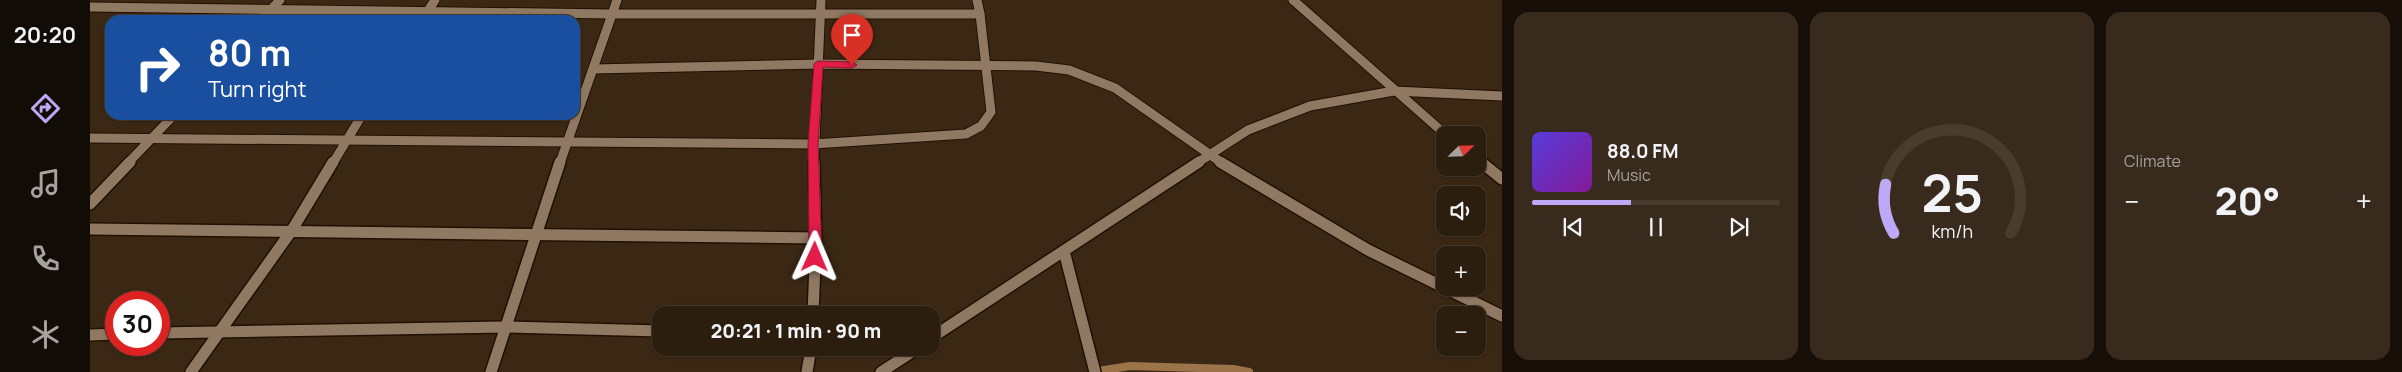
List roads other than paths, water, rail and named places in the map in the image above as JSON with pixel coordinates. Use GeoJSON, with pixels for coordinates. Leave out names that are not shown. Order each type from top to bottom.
{"type":"FeatureCollection","features":[{"type":"Feature","properties":{"kind":"street"},"geometry":{"type":"LineString","coordinates":[[265,15],[280,0]]}},
{"type":"Feature","properties":{"kind":"street"},"geometry":{"type":"LineString","coordinates":[[425,15],[435,0]]}},
{"type":"Feature","properties":{"kind":"street"},"geometry":{"type":"LineString","coordinates":[[580,105],[617,0]]}},
{"type":"Feature","properties":{"kind":"street"},"geometry":{"type":"LineString","coordinates":[[813,306],[816,238],[813,144],[821,0]]}},
{"type":"Feature","properties":{"kind":"street"},"geometry":{"type":"LineString","coordinates":[[90,138],[566,144],[813,144],[966,134],[981,126],[991,112],[977,0]]}},
{"type":"Feature","properties":{"kind":"street"},"geometry":{"type":"LineString","coordinates":[[1293,0],[1436,127]]}},
{"type":"Feature","properties":{"kind":"street"},"geometry":{"type":"LineString","coordinates":[[90,7],[269,11],[612,14],[980,14]]}},
{"type":"Feature","properties":{"kind":"street"},"geometry":{"type":"LineString","coordinates":[[593,69],[818,64],[1036,66],[1069,70],[1115,88],[1210,156],[1368,250],[1502,316]]}},
{"type":"Feature","properties":{"kind":"street"},"geometry":{"type":"LineString","coordinates":[[940,332],[1248,130],[1310,106],[1394,91],[1502,96]]}},
{"type":"Feature","properties":{"kind":"street"},"geometry":{"type":"LineString","coordinates":[[90,204],[169,120]]}},
{"type":"Feature","properties":{"kind":"street"},"geometry":{"type":"LineString","coordinates":[[191,372],[292,230],[359,120]]}},
{"type":"Feature","properties":{"kind":"street"},"geometry":{"type":"LineString","coordinates":[[491,372],[504,327],[575,120]]}},
{"type":"Feature","properties":{"kind":"street"},"geometry":{"type":"LineString","coordinates":[[1486,166],[1502,179]]}},
{"type":"Feature","properties":{"kind":"street"},"geometry":{"type":"LineString","coordinates":[[90,229],[536,233],[816,238]]}},
{"type":"Feature","properties":{"kind":"street"},"geometry":{"type":"LineString","coordinates":[[1064,251],[1095,372]]}},
{"type":"Feature","properties":{"kind":"street"},"geometry":{"type":"LineString","coordinates":[[170,333],[504,327],[652,331]]}},
{"type":"Feature","properties":{"kind":"street"},"geometry":{"type":"LineString","coordinates":[[90,335],[105,334]]}},
{"type":"Feature","properties":{"kind":"street"},"geometry":{"type":"LineString","coordinates":[[807,372],[810,356]]}},
{"type":"Feature","properties":{"kind":"street"},"geometry":{"type":"LineString","coordinates":[[880,372],[905,356]]}},
{"type":"Feature","properties":{"kind":"waterway"},"geometry":{"type":"LineString","coordinates":[[1092,372],[1130,366],[1233,369],[1249,372]]}}]}
